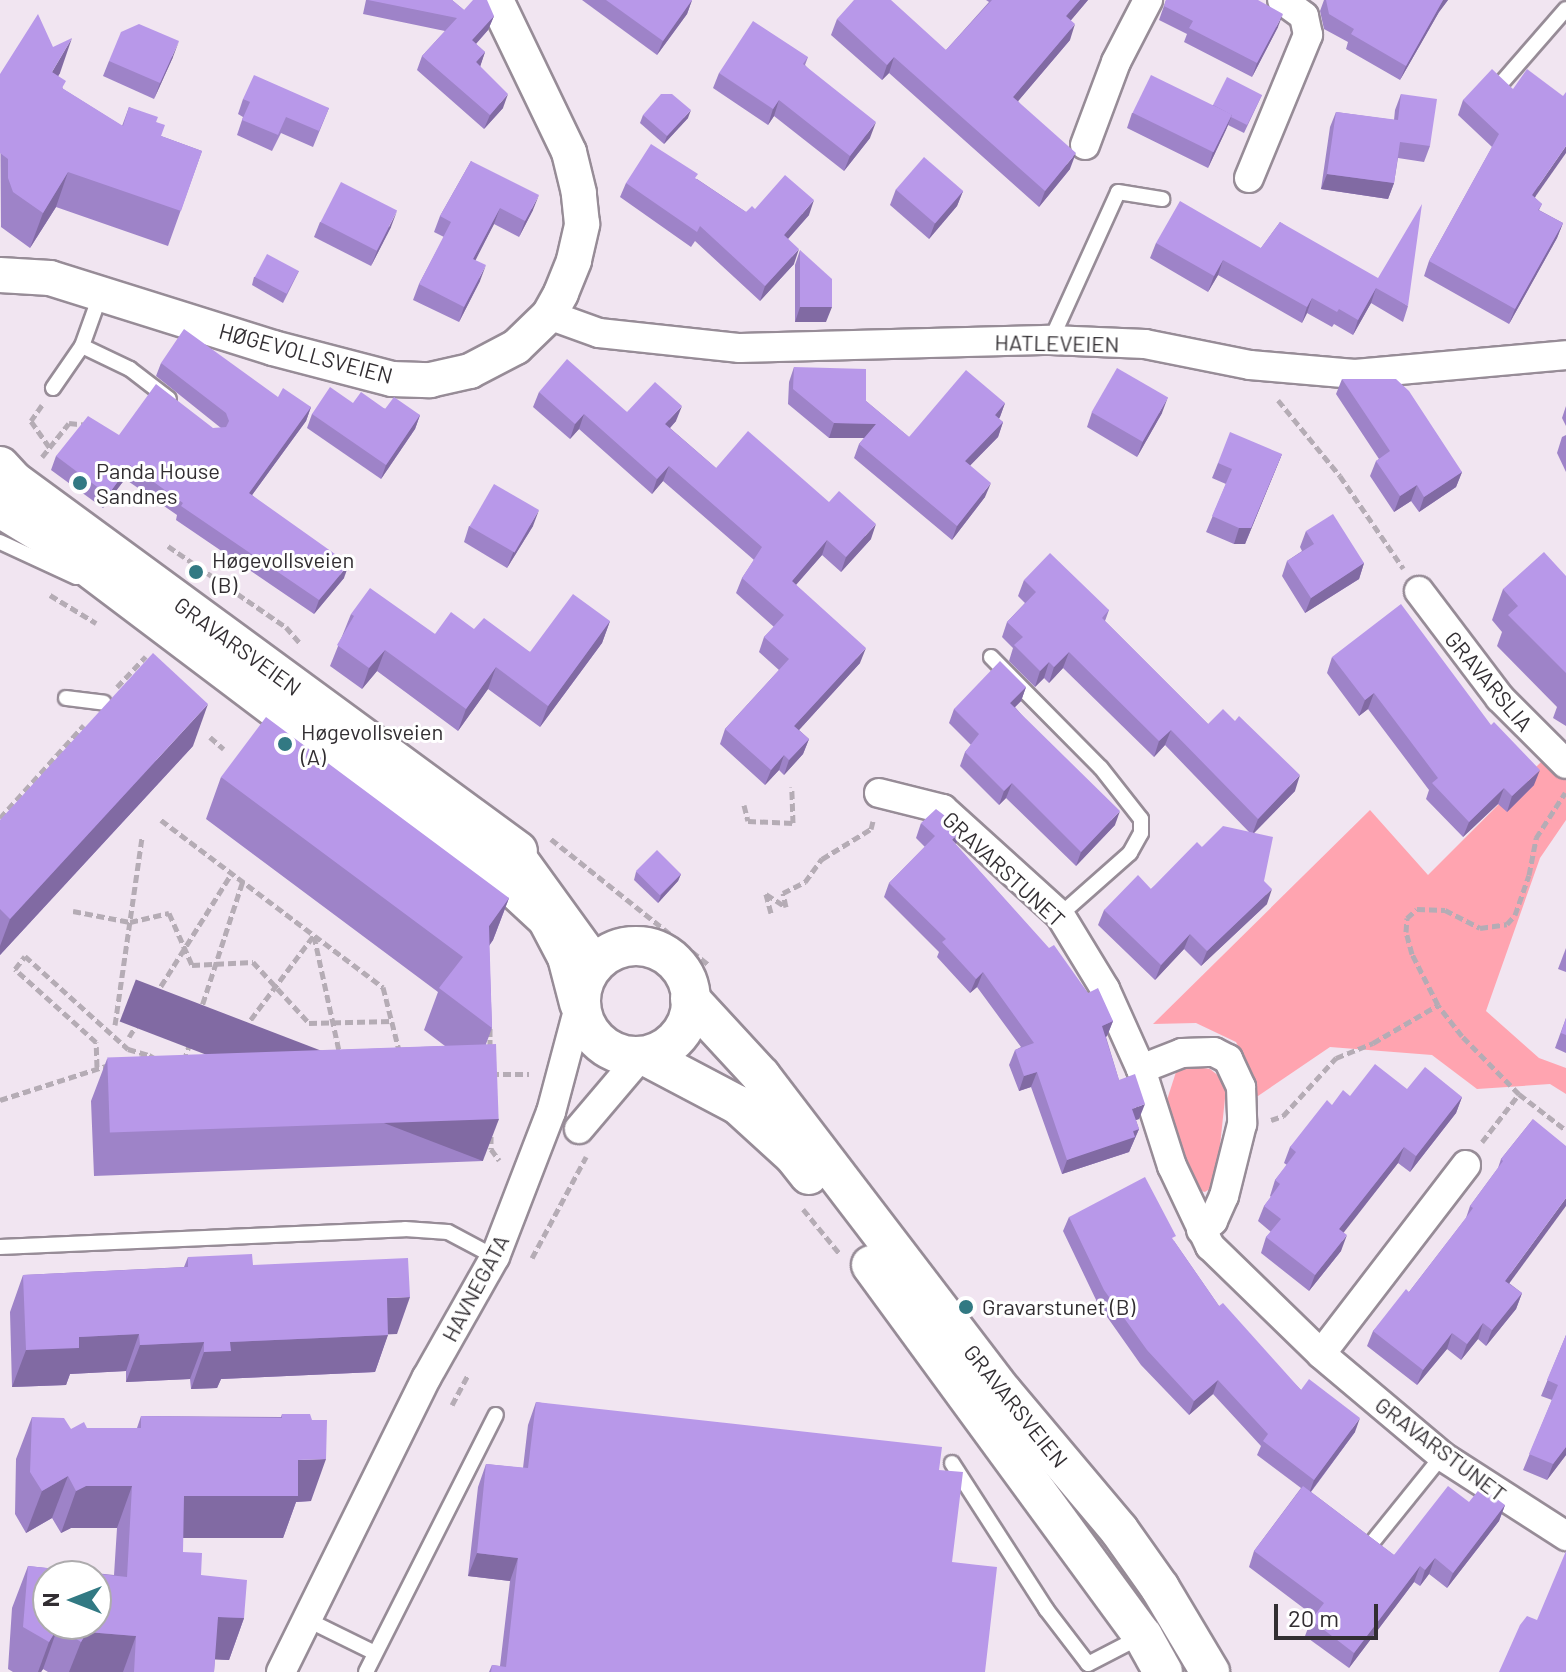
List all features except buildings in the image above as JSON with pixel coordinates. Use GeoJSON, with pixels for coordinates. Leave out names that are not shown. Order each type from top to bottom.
{"type":"FeatureCollection","features":[{"type":"Feature","properties":{"kind":"main road","name":"GRAVARSVEIEN"},"geometry":{"type":"LineString","coordinates":[[17,467],[14,481],[518,851]]}},
{"type":"Feature","properties":{"kind":"main road","name":"GRAVARSVEIEN"},"geometry":{"type":"LineString","coordinates":[[0,508],[51,539],[114,612],[517,891],[547,919],[567,957],[579,1003]]}},
{"type":"Feature","properties":{"kind":"main road"},"geometry":{"type":"LineString","coordinates":[[646,946],[663,953],[677,965],[687,981],[690,999],[683,1029],[673,1042],[643,1056],[607,1049],[593,1038],[584,1024],[588,971],[613,949],[646,946]]}},
{"type":"Feature","properties":{"kind":"main road","name":"GRAVARSVEIEN"},"geometry":{"type":"LineString","coordinates":[[690,999],[761,1076],[1002,1391],[1119,1530],[1160,1588],[1210,1672]]}},
{"type":"Feature","properties":{"kind":"main road","name":"GRAVARSVEIEN"},"geometry":{"type":"LineString","coordinates":[[643,1056],[738,1105],[794,1156],[1143,1636],[1163,1672]]}},
{"type":"Feature","properties":{"kind":"street","name":"HØGEVOLLSVEIEN"},"geometry":{"type":"LineString","coordinates":[[0,275],[38,276],[101,292],[273,348],[392,379],[430,380],[470,371],[516,347],[549,315],[574,260],[582,224],[579,193],[569,152],[496,0]]}},
{"type":"Feature","properties":{"kind":"street"},"geometry":{"type":"LineString","coordinates":[[1085,145],[1116,62],[1148,0]]}},
{"type":"Feature","properties":{"kind":"street"},"geometry":{"type":"LineString","coordinates":[[1249,178],[1308,35],[1304,16],[1282,0]]}},
{"type":"Feature","properties":{"kind":"street","name":"HATLEVEIEN"},"geometry":{"type":"LineString","coordinates":[[549,315],[599,333],[740,348],[1051,340],[1145,344],[1250,365],[1355,374],[1566,355]]}},
{"type":"Feature","properties":{"kind":"street","name":"GRAVARSLIA"},"geometry":{"type":"LineString","coordinates":[[1419,591],[1500,698],[1566,764]]}},
{"type":"Feature","properties":{"kind":"street","name":"GRAVARSTUNET"},"geometry":{"type":"LineString","coordinates":[[879,793],[943,809],[1060,915],[1105,989],[1141,1069],[1172,1166],[1201,1230],[1232,1270],[1321,1354],[1442,1456],[1566,1536]]}},
{"type":"Feature","properties":{"kind":"street","name":"HAVNEGATA"},"geometry":{"type":"LineString","coordinates":[[281,1672],[427,1377],[495,1257],[551,1112],[579,1003],[586,945],[518,851]]}},
{"type":"Feature","properties":{"kind":"street"},"geometry":{"type":"LineString","coordinates":[[1141,1069],[1182,1053],[1214,1052],[1228,1059],[1241,1087],[1242,1124],[1224,1196],[1213,1221],[1201,1230]]}},
{"type":"Feature","properties":{"kind":"street"},"geometry":{"type":"LineString","coordinates":[[584,1139],[643,1056]]}},
{"type":"Feature","properties":{"kind":"street"},"geometry":{"type":"LineString","coordinates":[[1321,1354],[1466,1165]]}},
{"type":"Feature","properties":{"kind":"lane"},"geometry":{"type":"LineString","coordinates":[[1504,80],[1566,9]]}},
{"type":"Feature","properties":{"kind":"lane"},"geometry":{"type":"LineString","coordinates":[[1051,340],[1118,192],[1162,199]]}},
{"type":"Feature","properties":{"kind":"lane"},"geometry":{"type":"LineString","coordinates":[[53,388],[82,346],[101,292]]}},
{"type":"Feature","properties":{"kind":"lane"},"geometry":{"type":"LineString","coordinates":[[82,346],[130,369],[178,406]]}},
{"type":"Feature","properties":{"kind":"lane","name":"GRAVARSVEIEN"},"geometry":{"type":"LineString","coordinates":[[0,542],[114,612]]}},
{"type":"Feature","properties":{"kind":"lane"},"geometry":{"type":"LineString","coordinates":[[991,657],[1101,768],[1141,819],[1141,833],[1130,853],[1060,915]]}},
{"type":"Feature","properties":{"kind":"lane"},"geometry":{"type":"LineString","coordinates":[[66,698],[104,703]]}},
{"type":"Feature","properties":{"kind":"lane"},"geometry":{"type":"LineString","coordinates":[[0,1247],[405,1229],[448,1232],[495,1257]]}},
{"type":"Feature","properties":{"kind":"lane"},"geometry":{"type":"LineString","coordinates":[[366,1672],[373,1652],[496,1415]]}},
{"type":"Feature","properties":{"kind":"lane"},"geometry":{"type":"LineString","coordinates":[[1371,1544],[1442,1456]]}},
{"type":"Feature","properties":{"kind":"lane"},"geometry":{"type":"LineString","coordinates":[[952,1463],[1046,1609],[1088,1664],[1143,1636]]}},
{"type":"Feature","properties":{"kind":"lane"},"geometry":{"type":"LineString","coordinates":[[305,1619],[373,1652]]}},
{"type":"Feature","properties":{"kind":"path"},"geometry":{"type":"LineString","coordinates":[[1250,365],[1340,476],[1419,591]]}},
{"type":"Feature","properties":{"kind":"path"},"geometry":{"type":"LineString","coordinates":[[17,467],[50,448],[69,423],[94,425]]}},
{"type":"Feature","properties":{"kind":"path"},"geometry":{"type":"LineString","coordinates":[[34,427],[50,448]]}},
{"type":"Feature","properties":{"kind":"path"},"geometry":{"type":"LineString","coordinates":[[40,590],[114,612]]}},
{"type":"Feature","properties":{"kind":"path"},"geometry":{"type":"LineString","coordinates":[[133,647],[158,664]]}},
{"type":"Feature","properties":{"kind":"path"},"geometry":{"type":"LineString","coordinates":[[0,818],[146,655]]}},
{"type":"Feature","properties":{"kind":"path"},"geometry":{"type":"LineString","coordinates":[[210,737],[224,749]]}},
{"type":"Feature","properties":{"kind":"path"},"geometry":{"type":"LineString","coordinates":[[744,805],[748,821],[793,823],[792,787]]}},
{"type":"Feature","properties":{"kind":"path"},"geometry":{"type":"LineString","coordinates":[[1566,792],[1536,838],[1515,915],[1507,924],[1480,928],[1445,910],[1417,909],[1407,918],[1406,932],[1412,954],[1438,1005],[1462,1036],[1519,1094],[1566,1130]]}},
{"type":"Feature","properties":{"kind":"path"},"geometry":{"type":"LineString","coordinates":[[771,913],[766,894],[786,907],[783,893],[805,882],[822,859],[871,829],[879,793]]}},
{"type":"Feature","properties":{"kind":"path"},"geometry":{"type":"LineString","coordinates":[[161,820],[383,987],[403,1066]]}},
{"type":"Feature","properties":{"kind":"path"},"geometry":{"type":"LineString","coordinates":[[115,1025],[142,838]]}},
{"type":"Feature","properties":{"kind":"path"},"geometry":{"type":"LineString","coordinates":[[129,1037],[232,873]]}},
{"type":"Feature","properties":{"kind":"path"},"geometry":{"type":"LineString","coordinates":[[180,1073],[243,881]]}},
{"type":"Feature","properties":{"kind":"path"},"geometry":{"type":"LineString","coordinates":[[73,911],[130,922],[169,913],[192,965],[253,962],[309,1023],[392,1021]]}},
{"type":"Feature","properties":{"kind":"path"},"geometry":{"type":"LineString","coordinates":[[221,1059],[314,935]]}},
{"type":"Feature","properties":{"kind":"path"},"geometry":{"type":"LineString","coordinates":[[314,935],[342,1068]]}},
{"type":"Feature","properties":{"kind":"path"},"geometry":{"type":"LineString","coordinates":[[97,1067],[96,1042],[15,969],[25,956],[128,1049],[149,1055],[170,1067]]}},
{"type":"Feature","properties":{"kind":"path"},"geometry":{"type":"LineString","coordinates":[[1242,1124],[1283,1116],[1336,1058],[1373,1043],[1438,1005]]}},
{"type":"Feature","properties":{"kind":"path"},"geometry":{"type":"LineString","coordinates":[[490,1026],[490,1089]]}},
{"type":"Feature","properties":{"kind":"path"},"geometry":{"type":"LineString","coordinates":[[481,1040],[482,1055]]}},
{"type":"Feature","properties":{"kind":"path"},"geometry":{"type":"LineString","coordinates":[[130,1062],[149,1055]]}},
{"type":"Feature","properties":{"kind":"path"},"geometry":{"type":"LineString","coordinates":[[0,1100],[97,1067],[119,1064]]}},
{"type":"Feature","properties":{"kind":"path"},"geometry":{"type":"LineString","coordinates":[[476,1073],[542,1075]]}},
{"type":"Feature","properties":{"kind":"path"},"geometry":{"type":"LineString","coordinates":[[1466,1165],[1519,1094]]}},
{"type":"Feature","properties":{"kind":"path"},"geometry":{"type":"LineString","coordinates":[[491,1134],[491,1149],[506,1170]]}},
{"type":"Feature","properties":{"kind":"path"},"geometry":{"type":"LineString","coordinates":[[524,1272],[584,1139]]}},
{"type":"Feature","properties":{"kind":"path"},"geometry":{"type":"LineString","coordinates":[[796,1201],[844,1258]]}},
{"type":"Feature","properties":{"kind":"path"},"geometry":{"type":"LineString","coordinates":[[451,1407],[473,1366]]}},
{"type":"Feature","properties":{"kind":"shaded area"},"geometry":{"type":"Polygon","coordinates":[[[1541,762],[1566,780],[1566,820],[1540,858],[1486,1011],[1539,1058],[1566,1068],[1566,1094],[1550,1084],[1477,1089],[1432,1055],[1330,1047],[1258,1096],[1245,1093],[1245,1060],[1236,1042],[1196,1023],[1153,1024],[1370,810],[1428,875],[1541,762]]]}},
{"type":"Feature","properties":{"kind":"shaded area"},"geometry":{"type":"Polygon","coordinates":[[[1191,1066],[1210,1069],[1220,1077],[1226,1089],[1217,1174],[1214,1186],[1205,1192],[1194,1189],[1165,1106],[1176,1072],[1191,1066]]]}},
{"type":"Feature","properties":{"kind":"place","name":"Panda House Sandnes"},"geometry":{"type":"Point","coordinates":[80,483]}},
{"type":"Feature","properties":{"kind":"place","name":"Høgevollsveien (B)"},"geometry":{"type":"Point","coordinates":[196,572]}},
{"type":"Feature","properties":{"kind":"place","name":"Høgevollsveien (A)"},"geometry":{"type":"Point","coordinates":[285,744]}},
{"type":"Feature","properties":{"kind":"place","name":"Gravarstunet (B)"},"geometry":{"type":"Point","coordinates":[966,1307]}}]}
